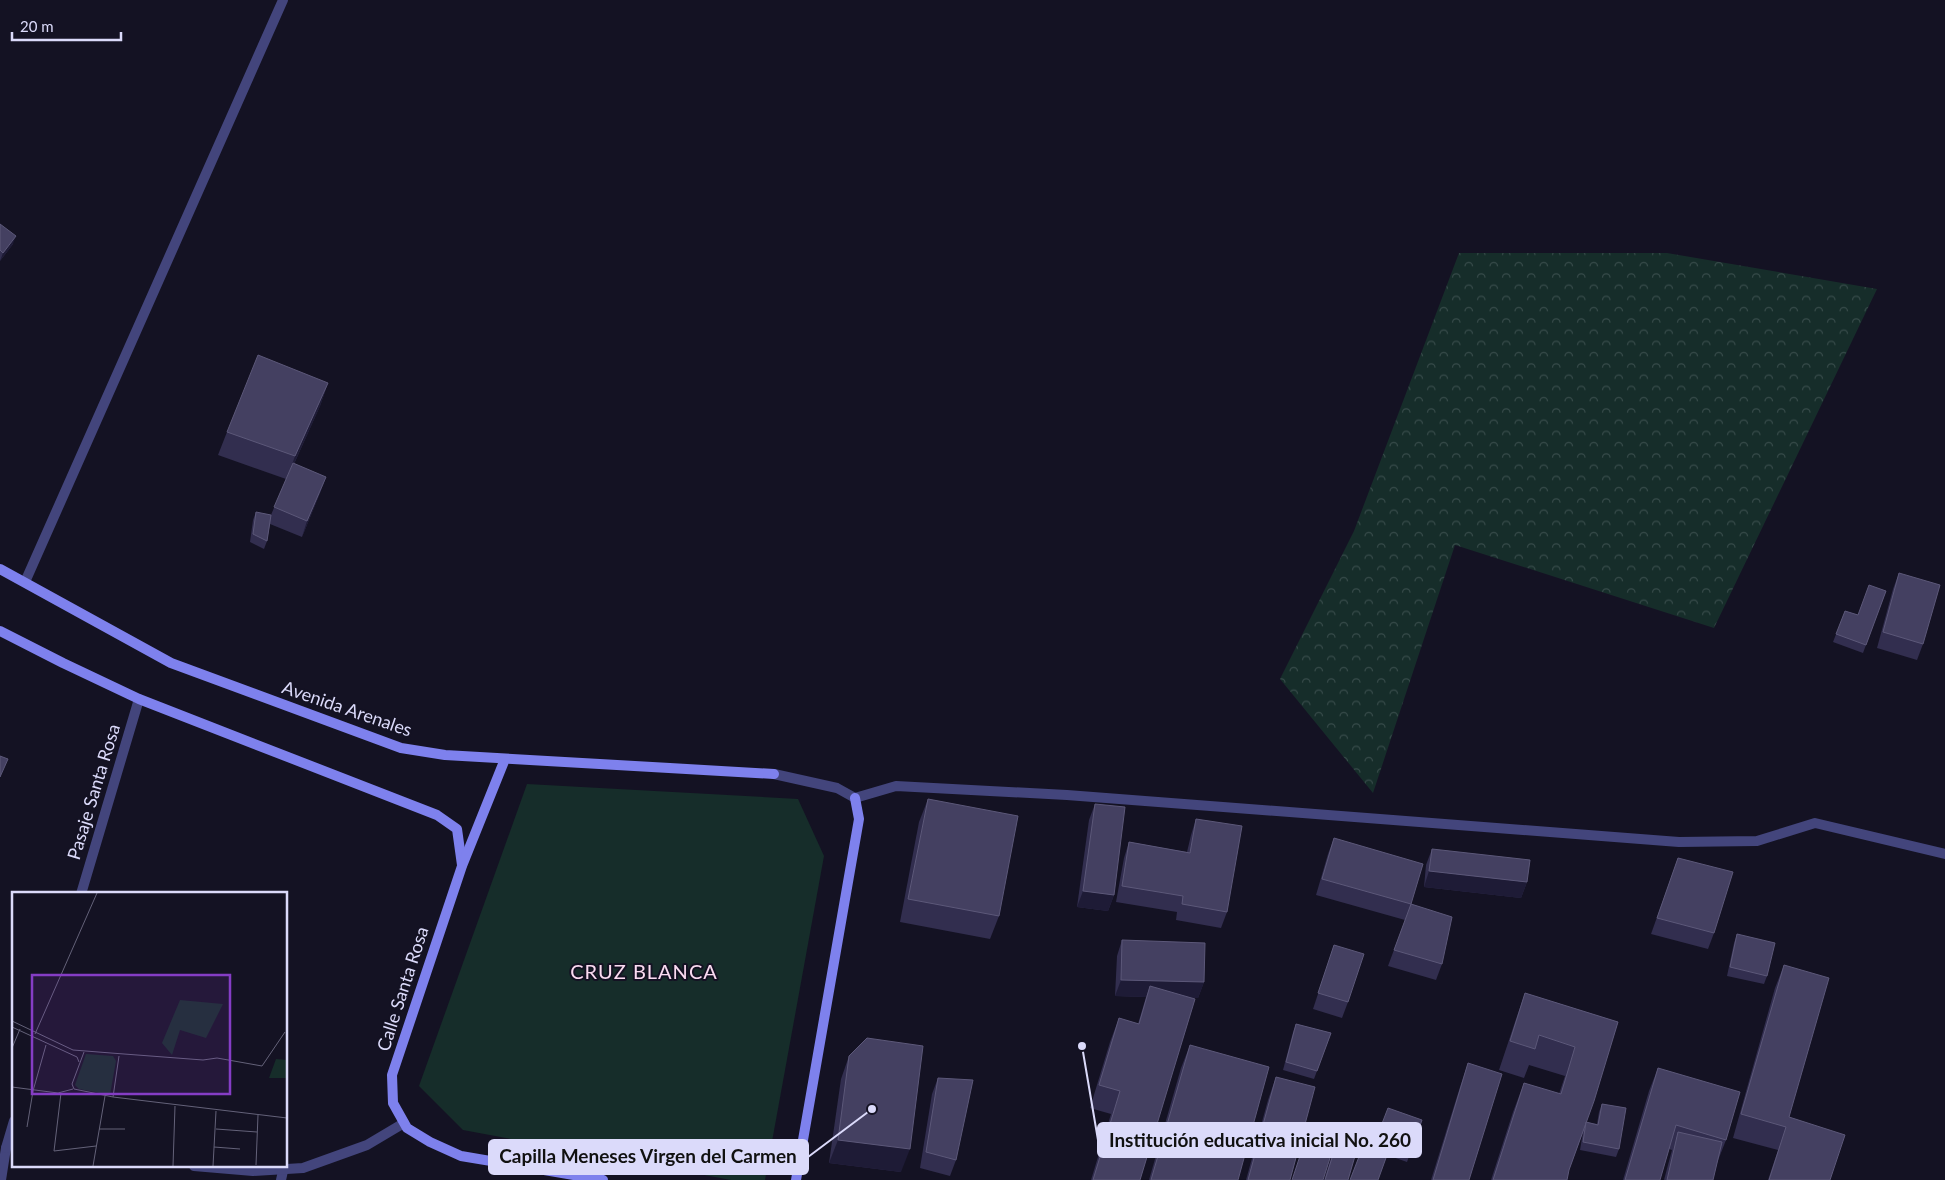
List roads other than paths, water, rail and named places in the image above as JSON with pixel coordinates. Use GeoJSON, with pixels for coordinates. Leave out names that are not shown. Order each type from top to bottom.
{"type":"FeatureCollection","features":[{"type":"Feature","properties":{"kind":"main road","name":"Avenida Arenales"},"geometry":{"type":"LineString","coordinates":[[0,569],[171,663],[401,748],[446,755],[774,774]]}},
{"type":"Feature","properties":{"kind":"main road"},"geometry":{"type":"LineString","coordinates":[[0,631],[139,698],[437,815],[457,829],[462,866]]}},
{"type":"Feature","properties":{"kind":"main road","name":"Calle Santa Rosa"},"geometry":{"type":"LineString","coordinates":[[404,1123],[393,1103],[392,1075],[462,866],[505,758]]}},
{"type":"Feature","properties":{"kind":"main road"},"geometry":{"type":"LineString","coordinates":[[796,1180],[859,819],[855,798]]}},
{"type":"Feature","properties":{"kind":"main road"},"geometry":{"type":"LineString","coordinates":[[404,1123],[407,1128],[430,1142],[461,1156],[603,1180]]}},
{"type":"Feature","properties":{"kind":"street"},"geometry":{"type":"LineString","coordinates":[[24,582],[283,0]]}},
{"type":"Feature","properties":{"kind":"street","name":"Pasaje Santa Rosa"},"geometry":{"type":"LineString","coordinates":[[82,892],[139,698]]}},
{"type":"Feature","properties":{"kind":"street"},"geometry":{"type":"LineString","coordinates":[[774,774],[836,788],[855,798],[896,786],[906,786],[1067,795],[1679,842],[1757,841],[1815,823],[1945,854]]}},
{"type":"Feature","properties":{"kind":"street"},"geometry":{"type":"LineString","coordinates":[[218,1168],[282,1175],[367,1145],[404,1123]]}},
{"type":"Feature","properties":{"kind":"street"},"geometry":{"type":"LineString","coordinates":[[1,1180],[6,1148],[12,1128]]}},
{"type":"Feature","properties":{"kind":"place","name":"Institución educativa inicial No. 260"},"geometry":{"type":"Point","coordinates":[1082,1046]}},
{"type":"Feature","properties":{"kind":"place","name":"Capilla Meneses Virgen del Carmen"},"geometry":{"type":"Point","coordinates":[872,1109]}},
{"type":"Feature","properties":{"kind":"district","name":"CRUZ BLANCA"},"geometry":{"type":"Point","coordinates":[644,972]}}]}
